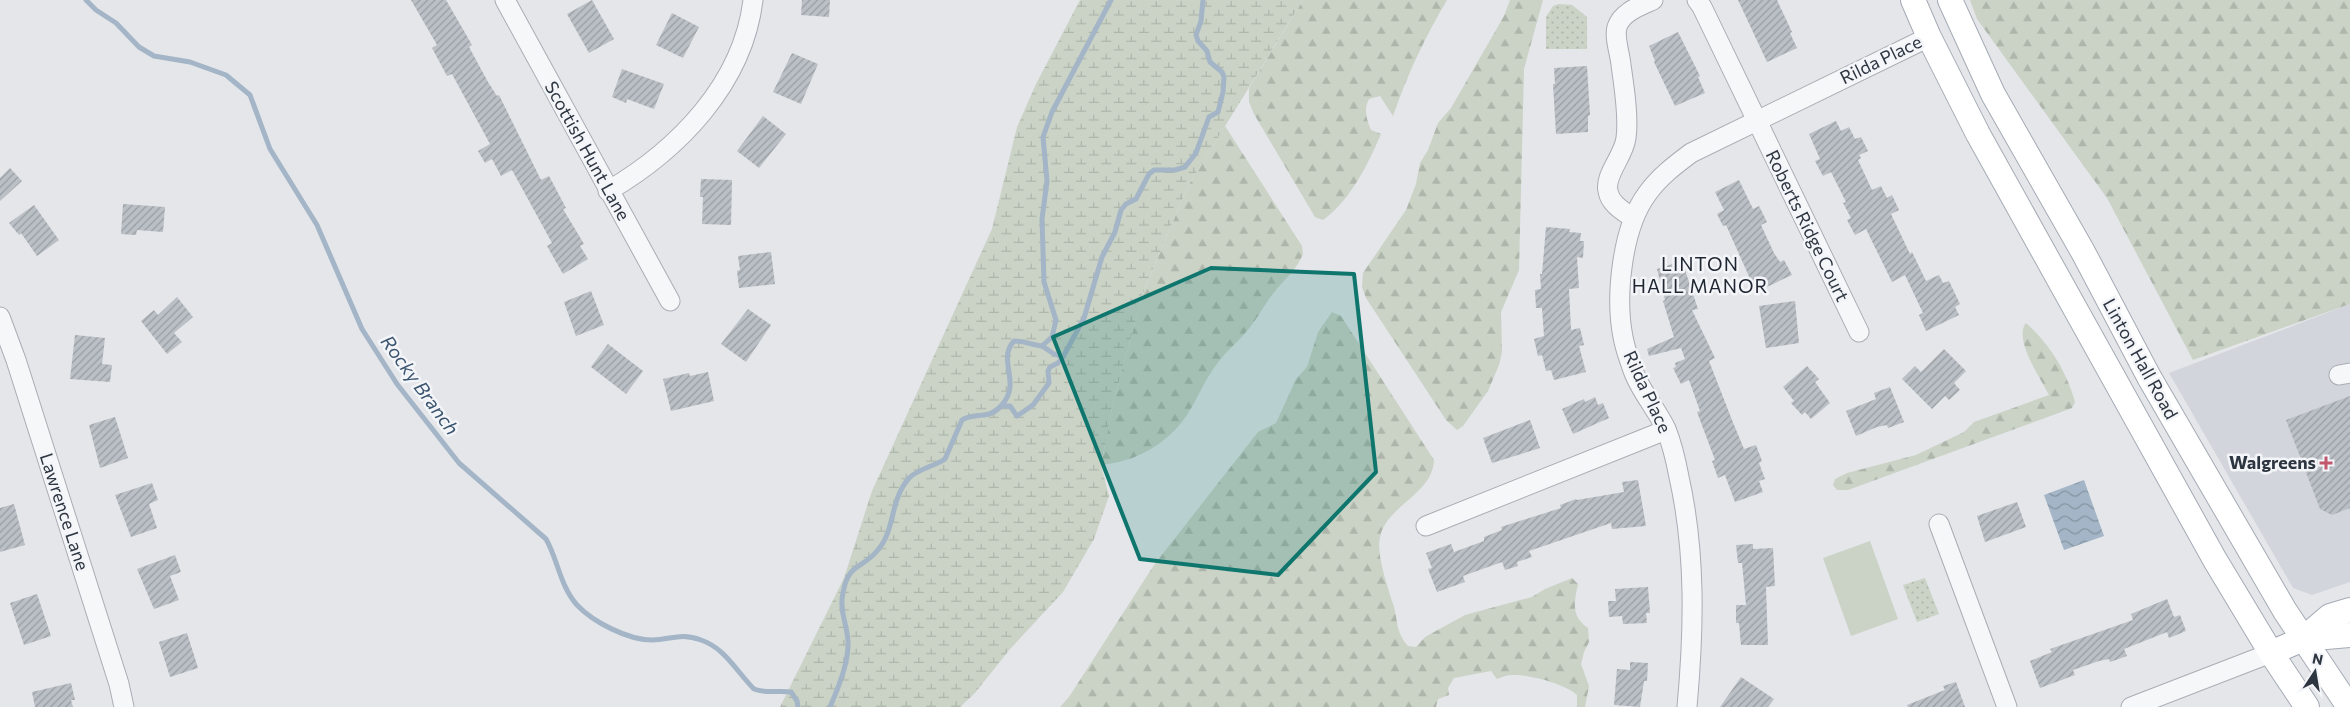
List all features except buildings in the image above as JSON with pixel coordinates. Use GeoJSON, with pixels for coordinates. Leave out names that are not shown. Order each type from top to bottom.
{"type":"FeatureCollection","features":[{"type":"Feature","properties":{"kind":"main road","name":"Linton Hall Road"},"geometry":{"type":"LineString","coordinates":[[1913,0],[1929,37],[1983,142],[2211,552],[2271,653],[2307,707]]}},
{"type":"Feature","properties":{"kind":"main road","name":"Linton Hall Road"},"geometry":{"type":"LineString","coordinates":[[1950,0],[1993,94],[2083,252],[2149,377],[2302,639],[2349,707]]}},
{"type":"Feature","properties":{"kind":"main road"},"geometry":{"type":"LineString","coordinates":[[2271,653],[2302,639],[2330,616],[2350,610]]}},
{"type":"Feature","properties":{"kind":"main road"},"geometry":{"type":"LineString","coordinates":[[2302,639],[2350,635]]}},
{"type":"Feature","properties":{"kind":"street","name":"Scottish Hunt Lane"},"geometry":{"type":"LineString","coordinates":[[505,0],[670,301]]}},
{"type":"Feature","properties":{"kind":"street"},"geometry":{"type":"LineString","coordinates":[[608,190],[634,175],[663,154],[688,131],[709,104],[731,68],[744,37],[753,0]]}},
{"type":"Feature","properties":{"kind":"street"},"geometry":{"type":"LineString","coordinates":[[1633,218],[1609,198],[1607,189],[1608,180],[1620,159],[1626,139],[1622,68],[1616,38],[1617,27],[1629,12],[1653,0]]}},
{"type":"Feature","properties":{"kind":"street","name":"Roberts Ridge Court"},"geometry":{"type":"LineString","coordinates":[[1697,0],[1859,332]]}},
{"type":"Feature","properties":{"kind":"street","name":"Rilda Place"},"geometry":{"type":"LineString","coordinates":[[1687,707],[1692,651],[1691,551],[1679,477],[1666,430],[1635,376],[1622,336],[1620,302],[1623,269],[1633,218],[1647,194],[1667,171],[1691,152],[1929,37]]}},
{"type":"Feature","properties":{"kind":"street","name":"Lawrence Lane"},"geometry":{"type":"LineString","coordinates":[[0,318],[25,389],[119,684],[124,707]]}},
{"type":"Feature","properties":{"kind":"street"},"geometry":{"type":"LineString","coordinates":[[1426,526],[1666,430]]}},
{"type":"Feature","properties":{"kind":"street"},"geometry":{"type":"LineString","coordinates":[[1939,524],[2007,707]]}},
{"type":"Feature","properties":{"kind":"street"},"geometry":{"type":"LineString","coordinates":[[2131,707],[2271,653]]}},
{"type":"Feature","properties":{"kind":"highlighted area"},"geometry":{"type":"Polygon","coordinates":[[[1211,268],[1354,274],[1376,472],[1278,575],[1140,559],[1053,337],[1211,268]]]}},
{"type":"Feature","properties":{"kind":"shaded area"},"geometry":{"type":"Polygon","coordinates":[[[2350,304],[2350,582],[2312,595],[2293,588],[2169,373],[2350,304]]]}},
{"type":"Feature","properties":{"kind":"green space"},"geometry":{"type":"Polygon","coordinates":[[[1080,0],[1303,0],[1188,186],[1143,293],[1113,404],[1101,465],[1109,496],[1094,539],[1063,592],[1010,649],[975,693],[960,707],[780,707],[844,578],[872,491],[992,229],[1017,127],[1036,84],[1080,0]]]}},
{"type":"Feature","properties":{"kind":"green space"},"geometry":{"type":"Polygon","coordinates":[[[1303,0],[1447,0],[1417,56],[1393,116],[1380,96],[1369,99],[1366,111],[1368,122],[1371,130],[1381,134],[1364,169],[1350,192],[1342,203],[1323,220],[1315,217],[1254,114],[1249,102],[1249,88],[1303,0]]]}},
{"type":"Feature","properties":{"kind":"green space"},"geometry":{"type":"Polygon","coordinates":[[[1510,0],[1543,0],[1524,69],[1519,270],[1501,312],[1502,352],[1499,365],[1488,391],[1463,426],[1457,430],[1446,420],[1366,298],[1362,287],[1363,273],[1406,210],[1416,184],[1420,163],[1428,150],[1438,123],[1451,108],[1504,16],[1510,0]]]}},
{"type":"Feature","properties":{"kind":"green space"},"geometry":{"type":"Polygon","coordinates":[[[1970,0],[2350,0],[2350,304],[2193,360],[2107,198],[1977,19],[1970,0]]]}},
{"type":"Feature","properties":{"kind":"green space"},"geometry":{"type":"Polygon","coordinates":[[[1559,4],[1572,5],[1587,17],[1587,49],[1546,49],[1546,17],[1553,6],[1559,4]]]}},
{"type":"Feature","properties":{"kind":"green space"},"geometry":{"type":"Polygon","coordinates":[[[1225,126],[1302,246],[1303,254],[1251,326],[1225,354],[1209,375],[1187,415],[1175,430],[1150,450],[1132,458],[1101,465],[1113,404],[1143,293],[1188,186],[1225,126]]]}},
{"type":"Feature","properties":{"kind":"green space"},"geometry":{"type":"Polygon","coordinates":[[[1332,312],[1341,316],[1434,460],[1432,472],[1426,482],[1391,517],[1384,526],[1380,537],[1379,552],[1399,629],[1404,640],[1408,646],[1416,647],[1425,637],[1465,615],[1532,597],[1545,589],[1572,578],[1578,584],[1575,597],[1576,614],[1588,628],[1589,642],[1581,664],[1589,686],[1585,707],[1577,707],[1577,695],[1564,687],[1537,678],[1519,675],[1508,675],[1497,679],[1491,671],[1454,678],[1448,688],[1449,695],[1438,699],[1436,707],[1060,707],[1069,697],[1154,565],[1258,432],[1276,423],[1296,379],[1307,367],[1318,332],[1332,312]]]}},
{"type":"Feature","properties":{"kind":"green space"},"geometry":{"type":"Polygon","coordinates":[[[2026,323],[2050,349],[2062,369],[2075,402],[2072,408],[1848,490],[1837,490],[1833,485],[1835,479],[1847,473],[1916,455],[1964,432],[1974,422],[2049,395],[2025,349],[2023,330],[2026,323]]]}},
{"type":"Feature","properties":{"kind":"green space"},"geometry":{"type":"Polygon","coordinates":[[[1870,541],[1898,619],[1851,636],[1823,558],[1870,541]]]}},
{"type":"Feature","properties":{"kind":"green space"},"geometry":{"type":"Polygon","coordinates":[[[1925,578],[1939,614],[1917,622],[1903,585],[1925,578]]]}},
{"type":"Feature","properties":{"kind":"water"},"geometry":{"type":"Polygon","coordinates":[[[2084,480],[2104,536],[2064,550],[2044,495],[2084,480]]]}},
{"type":"Feature","properties":{"kind":"waterway","name":"Rocky Branch"},"geometry":{"type":"LineString","coordinates":[[86,0],[96,10],[116,23],[139,47],[154,56],[190,62],[226,75],[250,95],[270,149],[317,225],[362,329],[397,384],[459,463],[546,539],[567,590],[577,605],[601,624],[632,637],[652,640],[687,637],[701,640],[724,655],[754,689],[791,692],[797,701],[798,707]]}},
{"type":"Feature","properties":{"kind":"waterway"},"geometry":{"type":"LineString","coordinates":[[830,707],[847,658],[848,641],[842,599],[848,576],[871,557],[883,543],[898,496],[909,478],[917,472],[945,459],[962,420],[971,416],[992,413],[1001,406],[1010,389],[1007,356],[1014,341],[1042,346],[1052,337],[1056,320],[1044,282],[1042,219],[1047,181],[1043,137],[1052,112],[1111,0]]}},
{"type":"Feature","properties":{"kind":"waterway"},"geometry":{"type":"LineString","coordinates":[[1042,346],[1054,354],[1063,357],[1084,318],[1102,257],[1115,232],[1121,210],[1126,204],[1136,199],[1149,174],[1154,170],[1175,170],[1185,167],[1196,153],[1209,117],[1218,112],[1223,92],[1224,77],[1222,72],[1210,62],[1207,51],[1198,41],[1196,35],[1201,21],[1203,0]]}},
{"type":"Feature","properties":{"kind":"waterway"},"geometry":{"type":"LineString","coordinates":[[1001,406],[1010,406],[1017,416],[1033,405],[1049,383],[1048,371],[1050,367],[1058,363],[1063,357]]}},
{"type":"Feature","properties":{"kind":"place","name":"Walgreens"},"geometry":{"type":"Point","coordinates":[2326,463]}},
{"type":"Feature","properties":{"kind":"district","name":"LINTON HALL MANOR"},"geometry":{"type":"Point","coordinates":[1700,275]}}]}
